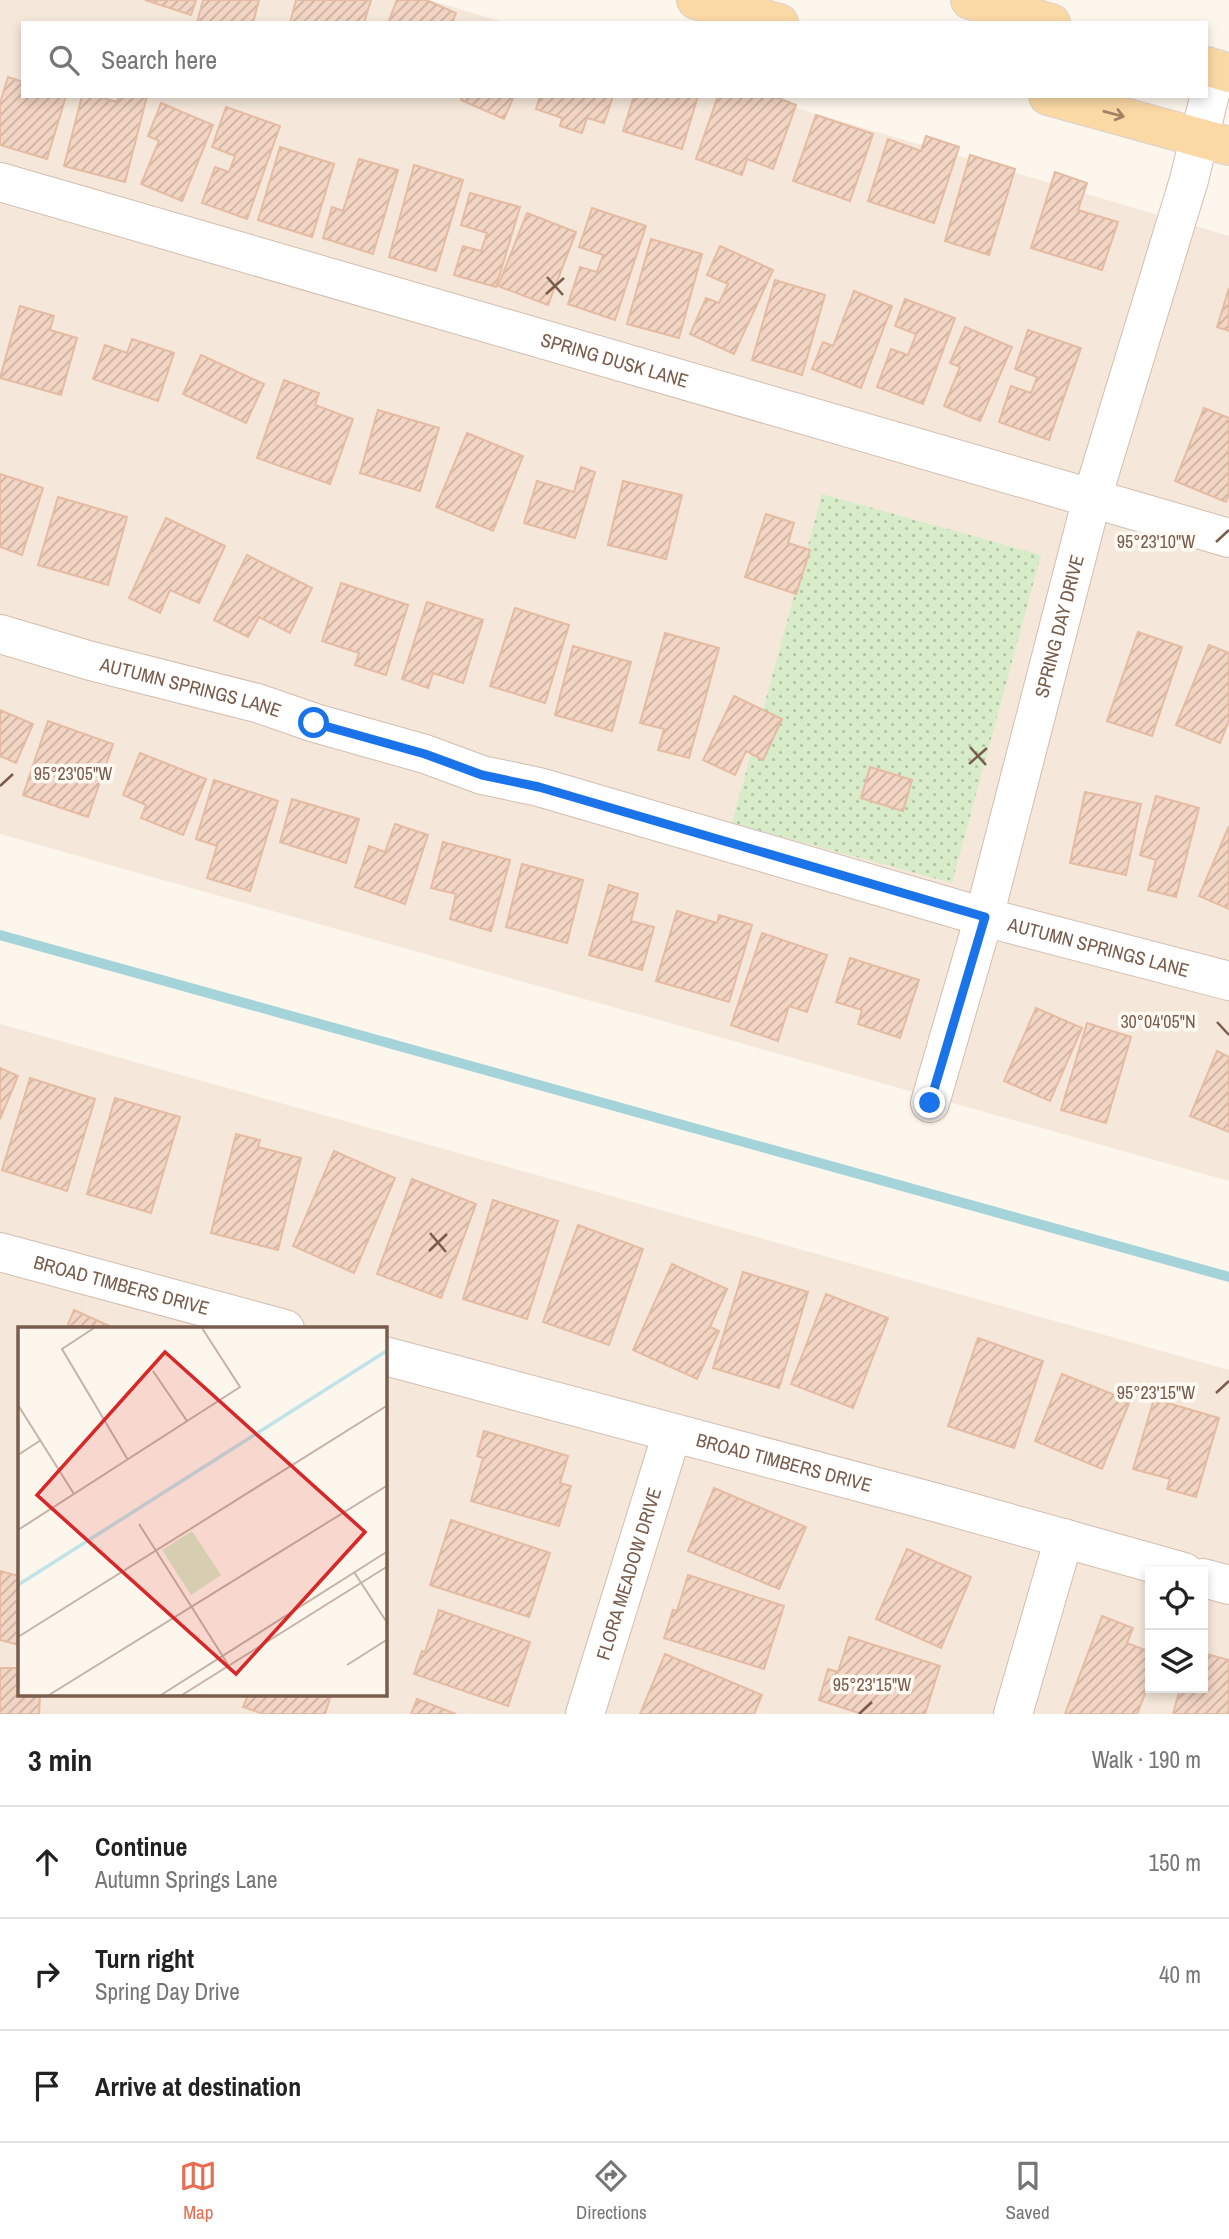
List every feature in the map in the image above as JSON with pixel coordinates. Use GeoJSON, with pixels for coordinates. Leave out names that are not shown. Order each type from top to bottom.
{"type":"FeatureCollection","features":[{"type":"Feature","properties":{"kind":"main road"},"geometry":{"type":"LineString","coordinates":[[696,0],[772,21]]}},
{"type":"Feature","properties":{"kind":"main road"},"geometry":{"type":"LineString","coordinates":[[970,0],[1044,21]]}},
{"type":"Feature","properties":{"kind":"main road"},"geometry":{"type":"LineString","coordinates":[[1055,98],[1214,142]]}},
{"type":"Feature","properties":{"kind":"street","name":"SPRING DAY DRIVE"},"geometry":{"type":"LineString","coordinates":[[930,1103],[985,917],[1092,498],[1189,180],[1214,142],[1217,70]]}},
{"type":"Feature","properties":{"kind":"street","name":"SPRING DUSK LANE"},"geometry":{"type":"LineString","coordinates":[[0,182],[1229,538]]}},
{"type":"Feature","properties":{"kind":"street","name":"AUTUMN SPRINGS LANE"},"geometry":{"type":"LineString","coordinates":[[0,634],[91,661],[257,703],[314,723],[425,754],[482,775],[539,787],[985,917],[1229,981]]}},
{"type":"Feature","properties":{"kind":"street","name":"BROAD TIMBERS DRIVE"},"geometry":{"type":"LineString","coordinates":[[0,1252],[235,1323],[268,1327]]}},
{"type":"Feature","properties":{"kind":"street","name":"BROAD TIMBERS DRIVE"},"geometry":{"type":"LineString","coordinates":[[387,1357],[1166,1567]]}},
{"type":"Feature","properties":{"kind":"street","name":"FLORA MEADOW DRIVE"},"geometry":{"type":"LineString","coordinates":[[585,1714],[672,1433]]}},
{"type":"Feature","properties":{"kind":"street"},"geometry":{"type":"LineString","coordinates":[[1013,1714],[1064,1538]]}},
{"type":"Feature","properties":{"kind":"street"},"geometry":{"type":"LineString","coordinates":[[1208,1579],[1229,1585]]}},
{"type":"Feature","properties":{"kind":"shaded area"},"geometry":{"type":"Polygon","coordinates":[[[0,0],[429,0],[500,21],[21,21],[21,98],[763,98],[1229,236],[1229,1181],[0,834],[0,0]]]}},
{"type":"Feature","properties":{"kind":"shaded area"},"geometry":{"type":"Polygon","coordinates":[[[0,1024],[1229,1370],[1229,1714],[0,1714],[0,1024]]]}},
{"type":"Feature","properties":{"kind":"green space"},"geometry":{"type":"Polygon","coordinates":[[[822,494],[1041,555],[952,883],[732,823],[822,494]]]}},
{"type":"Feature","properties":{"kind":"building"},"geometry":{"type":"Polygon","coordinates":[[[145,0],[196,0],[191,15],[145,0]]]}},
{"type":"Feature","properties":{"kind":"building"},"geometry":{"type":"Polygon","coordinates":[[[203,0],[259,0],[254,21],[198,21],[203,0]]]}},
{"type":"Feature","properties":{"kind":"building"},"geometry":{"type":"Polygon","coordinates":[[[296,0],[371,0],[365,21],[291,21],[296,0]]]}},
{"type":"Feature","properties":{"kind":"building"},"geometry":{"type":"Polygon","coordinates":[[[397,0],[426,0],[456,13],[453,21],[389,21],[397,0]]]}},
{"type":"Feature","properties":{"kind":"building"},"geometry":{"type":"Polygon","coordinates":[[[8,77],[21,81],[21,98],[65,98],[47,159],[0,145],[0,103],[8,77]]]}},
{"type":"Feature","properties":{"kind":"building"},"geometry":{"type":"Polygon","coordinates":[[[81,98],[103,98],[117,102],[118,98],[146,98],[125,182],[64,166],[81,98]]]}},
{"type":"Feature","properties":{"kind":"building"},"geometry":{"type":"Polygon","coordinates":[[[462,98],[513,98],[504,119],[461,100],[462,98]]]}},
{"type":"Feature","properties":{"kind":"building"},"geometry":{"type":"Polygon","coordinates":[[[539,98],[612,98],[604,123],[587,118],[582,133],[560,126],[562,118],[536,109],[539,98]]]}},
{"type":"Feature","properties":{"kind":"building"},"geometry":{"type":"Polygon","coordinates":[[[633,98],[697,98],[682,149],[623,131],[633,98]]]}},
{"type":"Feature","properties":{"kind":"building"},"geometry":{"type":"Polygon","coordinates":[[[717,98],[778,98],[796,105],[773,169],[747,159],[742,175],[696,159],[717,98]]]}},
{"type":"Feature","properties":{"kind":"building"},"geometry":{"type":"Polygon","coordinates":[[[161,103],[213,125],[182,201],[141,184],[159,141],[148,136],[161,103]]]}},
{"type":"Feature","properties":{"kind":"building"},"geometry":{"type":"Polygon","coordinates":[[[226,107],[280,126],[247,219],[202,203],[215,167],[229,172],[235,156],[212,147],[226,107]]]}},
{"type":"Feature","properties":{"kind":"building"},"geometry":{"type":"Polygon","coordinates":[[[816,115],[873,134],[850,201],[793,181],[816,115]]]}},
{"type":"Feature","properties":{"kind":"building"},"geometry":{"type":"Polygon","coordinates":[[[926,136],[959,147],[934,223],[868,201],[888,139],[921,151],[926,136]]]}},
{"type":"Feature","properties":{"kind":"building"},"geometry":{"type":"Polygon","coordinates":[[[280,147],[334,164],[312,237],[258,220],[280,147]]]}},
{"type":"Feature","properties":{"kind":"building"},"geometry":{"type":"Polygon","coordinates":[[[970,155],[1015,169],[989,255],[945,241],[970,155]]]}},
{"type":"Feature","properties":{"kind":"building"},"geometry":{"type":"Polygon","coordinates":[[[359,159],[398,170],[373,254],[323,238],[332,207],[343,211],[359,159]]]}},
{"type":"Feature","properties":{"kind":"building"},"geometry":{"type":"Polygon","coordinates":[[[414,165],[463,180],[436,271],[389,257],[414,165]]]}},
{"type":"Feature","properties":{"kind":"building"},"geometry":{"type":"Polygon","coordinates":[[[1055,172],[1087,183],[1078,210],[1118,222],[1102,270],[1031,248],[1055,172]]]}},
{"type":"Feature","properties":{"kind":"building"},"geometry":{"type":"Polygon","coordinates":[[[470,193],[520,207],[496,287],[454,275],[463,246],[481,251],[487,233],[461,225],[470,193]]]}},
{"type":"Feature","properties":{"kind":"building"},"geometry":{"type":"Polygon","coordinates":[[[592,208],[646,226],[615,320],[568,304],[580,267],[597,272],[603,255],[579,247],[592,208]]]}},
{"type":"Feature","properties":{"kind":"building"},"geometry":{"type":"Polygon","coordinates":[[[527,213],[576,232],[548,305],[498,286],[527,213]]]}},
{"type":"Feature","properties":{"kind":"building"},"geometry":{"type":"Polygon","coordinates":[[[651,239],[702,254],[679,338],[627,324],[651,239]]]}},
{"type":"Feature","properties":{"kind":"building"},"geometry":{"type":"Polygon","coordinates":[[[720,246],[773,270],[734,354],[690,334],[706,298],[719,303],[728,284],[707,275],[720,246]]]}},
{"type":"Feature","properties":{"kind":"building"},"geometry":{"type":"Polygon","coordinates":[[[775,280],[825,295],[802,375],[752,360],[775,280]]]}},
{"type":"Feature","properties":{"kind":"building"},"geometry":{"type":"Polygon","coordinates":[[[1229,288],[1229,331],[1217,327],[1229,288]]]}},
{"type":"Feature","properties":{"kind":"building"},"geometry":{"type":"Polygon","coordinates":[[[854,291],[892,306],[861,388],[812,369],[823,342],[833,346],[854,291]]]}},
{"type":"Feature","properties":{"kind":"building"},"geometry":{"type":"Polygon","coordinates":[[[905,299],[955,318],[923,404],[877,387],[891,349],[908,355],[916,334],[895,326],[905,299]]]}},
{"type":"Feature","properties":{"kind":"building"},"geometry":{"type":"Polygon","coordinates":[[[20,306],[54,316],[50,330],[77,338],[61,395],[0,378],[20,306]]]}},
{"type":"Feature","properties":{"kind":"building"},"geometry":{"type":"Polygon","coordinates":[[[965,327],[1012,347],[980,421],[944,406],[960,367],[950,363],[965,327]]]}},
{"type":"Feature","properties":{"kind":"building"},"geometry":{"type":"Polygon","coordinates":[[[1028,330],[1081,348],[1049,440],[999,422],[1011,386],[1031,393],[1037,377],[1015,369],[1028,330]]]}},
{"type":"Feature","properties":{"kind":"building"},"geometry":{"type":"Polygon","coordinates":[[[132,339],[174,353],[158,401],[93,379],[105,345],[127,353],[132,339]]]}},
{"type":"Feature","properties":{"kind":"building"},"geometry":{"type":"Polygon","coordinates":[[[201,355],[264,384],[246,423],[183,394],[201,355]]]}},
{"type":"Feature","properties":{"kind":"building"},"geometry":{"type":"Polygon","coordinates":[[[284,380],[319,393],[315,405],[353,419],[330,484],[257,458],[284,380]]]}},
{"type":"Feature","properties":{"kind":"building"},"geometry":{"type":"Polygon","coordinates":[[[1204,408],[1229,418],[1229,494],[1226,502],[1175,481],[1204,408]]]}},
{"type":"Feature","properties":{"kind":"building"},"geometry":{"type":"Polygon","coordinates":[[[378,410],[439,428],[420,491],[360,473],[378,410]]]}},
{"type":"Feature","properties":{"kind":"building"},"geometry":{"type":"Polygon","coordinates":[[[467,433],[523,456],[493,531],[436,507],[467,433]]]}},
{"type":"Feature","properties":{"kind":"building"},"geometry":{"type":"Polygon","coordinates":[[[581,467],[595,472],[575,538],[524,523],[537,481],[574,492],[581,467]]]}},
{"type":"Feature","properties":{"kind":"building"},"geometry":{"type":"Polygon","coordinates":[[[0,474],[43,488],[22,555],[0,547],[0,474]]]}},
{"type":"Feature","properties":{"kind":"building"},"geometry":{"type":"Polygon","coordinates":[[[623,481],[682,495],[666,559],[608,545],[623,481]]]}},
{"type":"Feature","properties":{"kind":"building"},"geometry":{"type":"Polygon","coordinates":[[[58,497],[127,517],[108,585],[38,565],[58,497]]]}},
{"type":"Feature","properties":{"kind":"building"},"geometry":{"type":"Polygon","coordinates":[[[766,514],[794,523],[788,543],[810,550],[796,594],[745,577],[766,514]]]}},
{"type":"Feature","properties":{"kind":"building"},"geometry":{"type":"Polygon","coordinates":[[[166,518],[225,546],[199,603],[170,590],[160,613],[129,598],[166,518]]]}},
{"type":"Feature","properties":{"kind":"building"},"geometry":{"type":"Polygon","coordinates":[[[247,555],[312,588],[290,633],[259,617],[248,637],[214,620],[247,555]]]}},
{"type":"Feature","properties":{"kind":"building"},"geometry":{"type":"Polygon","coordinates":[[[341,583],[408,605],[386,675],[355,665],[359,653],[322,641],[341,583]]]}},
{"type":"Feature","properties":{"kind":"building"},"geometry":{"type":"Polygon","coordinates":[[[427,602],[483,620],[463,683],[433,673],[428,688],[402,679],[427,602]]]}},
{"type":"Feature","properties":{"kind":"building"},"geometry":{"type":"Polygon","coordinates":[[[515,608],[569,625],[545,703],[490,686],[515,608]]]}},
{"type":"Feature","properties":{"kind":"building"},"geometry":{"type":"Polygon","coordinates":[[[1138,632],[1182,647],[1152,736],[1107,721],[1138,632]]]}},
{"type":"Feature","properties":{"kind":"building"},"geometry":{"type":"Polygon","coordinates":[[[665,633],[719,648],[689,758],[658,750],[664,729],[640,723],[665,633]]]}},
{"type":"Feature","properties":{"kind":"building"},"geometry":{"type":"Polygon","coordinates":[[[1209,645],[1229,653],[1229,720],[1220,743],[1176,725],[1209,645]]]}},
{"type":"Feature","properties":{"kind":"building"},"geometry":{"type":"Polygon","coordinates":[[[573,646],[631,662],[612,731],[555,715],[573,646]]]}},
{"type":"Feature","properties":{"kind":"building"},"geometry":{"type":"Polygon","coordinates":[[[734,696],[782,719],[763,760],[746,751],[735,775],[703,760],[734,696]]]}},
{"type":"Feature","properties":{"kind":"building"},"geometry":{"type":"Polygon","coordinates":[[[0,710],[33,724],[16,763],[0,756],[0,710]]]}},
{"type":"Feature","properties":{"kind":"building"},"geometry":{"type":"Polygon","coordinates":[[[48,721],[113,744],[88,817],[23,795],[48,721]]]}},
{"type":"Feature","properties":{"kind":"building"},"geometry":{"type":"Polygon","coordinates":[[[140,753],[206,779],[183,835],[141,818],[146,805],[123,795],[140,753]]]}},
{"type":"Feature","properties":{"kind":"building"},"geometry":{"type":"Polygon","coordinates":[[[870,767],[912,780],[903,811],[861,798],[870,767]]]}},
{"type":"Feature","properties":{"kind":"building"},"geometry":{"type":"Polygon","coordinates":[[[214,780],[278,801],[250,891],[207,878],[217,846],[196,839],[214,780]]]}},
{"type":"Feature","properties":{"kind":"building"},"geometry":{"type":"Polygon","coordinates":[[[1085,792],[1141,804],[1126,875],[1070,863],[1085,792]]]}},
{"type":"Feature","properties":{"kind":"building"},"geometry":{"type":"Polygon","coordinates":[[[1156,796],[1199,808],[1176,897],[1148,890],[1156,860],[1140,855],[1156,796]]]}},
{"type":"Feature","properties":{"kind":"building"},"geometry":{"type":"Polygon","coordinates":[[[292,799],[359,819],[346,863],[280,842],[292,799]]]}},
{"type":"Feature","properties":{"kind":"building"},"geometry":{"type":"Polygon","coordinates":[[[395,824],[428,835],[405,904],[355,887],[369,846],[385,852],[395,824]]]}},
{"type":"Feature","properties":{"kind":"building"},"geometry":{"type":"Polygon","coordinates":[[[1229,826],[1229,909],[1199,896],[1229,826]]]}},
{"type":"Feature","properties":{"kind":"building"},"geometry":{"type":"Polygon","coordinates":[[[443,842],[510,860],[491,931],[450,919],[456,894],[431,888],[443,842]]]}},
{"type":"Feature","properties":{"kind":"building"},"geometry":{"type":"Polygon","coordinates":[[[522,864],[583,880],[567,943],[506,927],[522,864]]]}},
{"type":"Feature","properties":{"kind":"building"},"geometry":{"type":"Polygon","coordinates":[[[609,885],[638,894],[631,921],[654,927],[642,970],[589,955],[609,885]]]}},
{"type":"Feature","properties":{"kind":"building"},"geometry":{"type":"Polygon","coordinates":[[[677,911],[717,923],[719,915],[752,925],[729,1002],[656,981],[677,911]]]}},
{"type":"Feature","properties":{"kind":"building"},"geometry":{"type":"Polygon","coordinates":[[[762,933],[827,955],[807,1012],[789,1006],[778,1041],[731,1025],[762,933]]]}},
{"type":"Feature","properties":{"kind":"building"},"geometry":{"type":"Polygon","coordinates":[[[850,958],[919,980],[900,1038],[858,1024],[862,1010],[836,1002],[850,958]]]}},
{"type":"Feature","properties":{"kind":"building"},"geometry":{"type":"Polygon","coordinates":[[[1036,1008],[1082,1028],[1050,1101],[1004,1081],[1036,1008]]]}},
{"type":"Feature","properties":{"kind":"building"},"geometry":{"type":"Polygon","coordinates":[[[1087,1023],[1131,1037],[1106,1123],[1061,1110],[1087,1023]]]}},
{"type":"Feature","properties":{"kind":"building"},"geometry":{"type":"Polygon","coordinates":[[[1217,1051],[1229,1057],[1229,1132],[1190,1116],[1217,1051]]]}},
{"type":"Feature","properties":{"kind":"building"},"geometry":{"type":"Polygon","coordinates":[[[0,1068],[18,1076],[0,1119],[0,1068]]]}},
{"type":"Feature","properties":{"kind":"building"},"geometry":{"type":"Polygon","coordinates":[[[30,1078],[95,1099],[67,1191],[2,1170],[30,1078]]]}},
{"type":"Feature","properties":{"kind":"building"},"geometry":{"type":"Polygon","coordinates":[[[115,1098],[180,1117],[151,1213],[87,1194],[115,1098]]]}},
{"type":"Feature","properties":{"kind":"building"},"geometry":{"type":"Polygon","coordinates":[[[236,1134],[260,1140],[258,1147],[301,1158],[278,1250],[211,1233],[236,1134]]]}},
{"type":"Feature","properties":{"kind":"building"},"geometry":{"type":"Polygon","coordinates":[[[334,1151],[395,1178],[354,1273],[293,1246],[334,1151]]]}},
{"type":"Feature","properties":{"kind":"building"},"geometry":{"type":"Polygon","coordinates":[[[412,1179],[476,1204],[441,1298],[377,1274],[412,1179]]]}},
{"type":"Feature","properties":{"kind":"building"},"geometry":{"type":"Polygon","coordinates":[[[493,1200],[558,1221],[527,1319],[463,1299],[493,1200]]]}},
{"type":"Feature","properties":{"kind":"building"},"geometry":{"type":"Polygon","coordinates":[[[578,1225],[643,1249],[609,1345],[543,1322],[578,1225]]]}},
{"type":"Feature","properties":{"kind":"building"},"geometry":{"type":"Polygon","coordinates":[[[672,1264],[727,1289],[710,1327],[719,1331],[697,1379],[633,1350],[672,1264]]]}},
{"type":"Feature","properties":{"kind":"building"},"geometry":{"type":"Polygon","coordinates":[[[743,1272],[808,1292],[779,1388],[713,1368],[743,1272]]]}},
{"type":"Feature","properties":{"kind":"building"},"geometry":{"type":"Polygon","coordinates":[[[826,1294],[888,1318],[853,1408],[791,1384],[826,1294]]]}},
{"type":"Feature","properties":{"kind":"building"},"geometry":{"type":"Polygon","coordinates":[[[74,1310],[112,1327],[67,1327],[74,1310]]]}},
{"type":"Feature","properties":{"kind":"building"},"geometry":{"type":"Polygon","coordinates":[[[978,1338],[1043,1361],[1014,1448],[948,1426],[978,1338]]]}},
{"type":"Feature","properties":{"kind":"building"},"geometry":{"type":"Polygon","coordinates":[[[1062,1374],[1130,1401],[1102,1469],[1035,1441],[1062,1374]]]}},
{"type":"Feature","properties":{"kind":"building"},"geometry":{"type":"Polygon","coordinates":[[[1154,1399],[1219,1418],[1196,1497],[1167,1489],[1170,1479],[1133,1469],[1154,1399]]]}},
{"type":"Feature","properties":{"kind":"building"},"geometry":{"type":"Polygon","coordinates":[[[484,1431],[568,1456],[560,1483],[571,1486],[559,1526],[471,1501],[483,1458],[477,1456],[484,1431]]]}},
{"type":"Feature","properties":{"kind":"building"},"geometry":{"type":"Polygon","coordinates":[[[714,1488],[806,1527],[779,1589],[688,1551],[714,1488]]]}},
{"type":"Feature","properties":{"kind":"building"},"geometry":{"type":"Polygon","coordinates":[[[451,1520],[550,1553],[529,1617],[430,1585],[451,1520]]]}},
{"type":"Feature","properties":{"kind":"building"},"geometry":{"type":"Polygon","coordinates":[[[907,1549],[971,1577],[941,1648],[876,1619],[907,1549]]]}},
{"type":"Feature","properties":{"kind":"building"},"geometry":{"type":"Polygon","coordinates":[[[0,1571],[18,1576],[18,1645],[0,1640],[0,1571]]]}},
{"type":"Feature","properties":{"kind":"building"},"geometry":{"type":"Polygon","coordinates":[[[688,1575],[784,1606],[764,1669],[664,1638],[673,1610],[677,1611],[688,1575]]]}},
{"type":"Feature","properties":{"kind":"building"},"geometry":{"type":"Polygon","coordinates":[[[439,1610],[530,1642],[508,1706],[414,1674],[422,1651],[425,1652],[439,1610]]]}},
{"type":"Feature","properties":{"kind":"building"},"geometry":{"type":"Polygon","coordinates":[[[1102,1616],[1133,1628],[1127,1643],[1145,1650],[1145,1693],[1137,1714],[1065,1714],[1102,1616]]]}},
{"type":"Feature","properties":{"kind":"building"},"geometry":{"type":"Polygon","coordinates":[[[849,1637],[940,1666],[925,1714],[862,1714],[819,1700],[828,1669],[838,1672],[849,1637]]]}},
{"type":"Feature","properties":{"kind":"building"},"geometry":{"type":"Polygon","coordinates":[[[665,1654],[762,1695],[754,1714],[640,1714],[665,1654]]]}},
{"type":"Feature","properties":{"kind":"building"},"geometry":{"type":"Polygon","coordinates":[[[1208,1654],[1229,1660],[1229,1714],[1173,1714],[1179,1693],[1208,1693],[1208,1654]]]}},
{"type":"Feature","properties":{"kind":"building"},"geometry":{"type":"Polygon","coordinates":[[[0,1668],[18,1668],[18,1696],[40,1696],[39,1714],[0,1714],[0,1668]]]}},
{"type":"Feature","properties":{"kind":"building"},"geometry":{"type":"Polygon","coordinates":[[[248,1696],[331,1696],[325,1714],[263,1714],[243,1707],[248,1696]]]}},
{"type":"Feature","properties":{"kind":"building"},"geometry":{"type":"Polygon","coordinates":[[[417,1699],[456,1714],[411,1714],[417,1699]]]}},
{"type":"Feature","properties":{"kind":"waterway"},"geometry":{"type":"LineString","coordinates":[[0,935],[1229,1277]]}},
{"type":"Feature","properties":{"kind":"route"},"geometry":{"type":"LineString","coordinates":[[314,723],[425,754],[482,775],[539,787],[985,917],[930,1103]]}}]}
